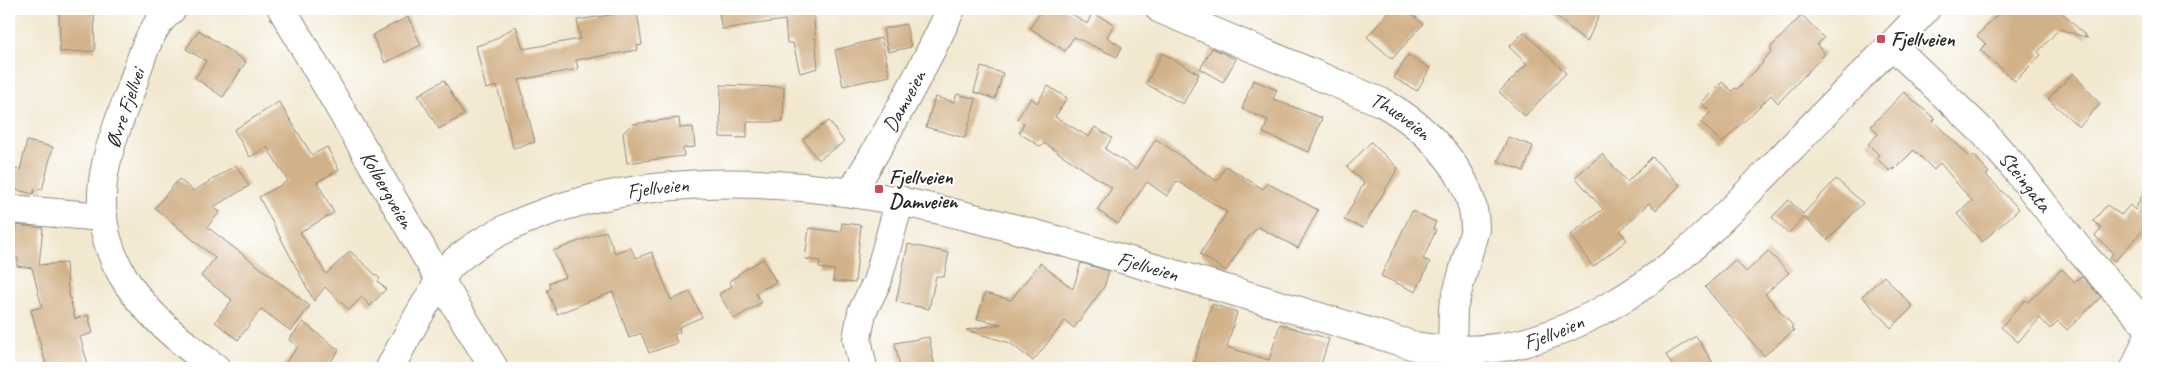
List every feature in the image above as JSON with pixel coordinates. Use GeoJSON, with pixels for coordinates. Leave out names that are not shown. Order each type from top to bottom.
{"type":"FeatureCollection","features":[{"type":"Feature","properties":{"kind":"street","name":"Øvre Fjellvei"},"geometry":{"type":"LineString","coordinates":[[172,9],[164,16],[149,38],[112,139],[102,188],[103,217],[113,260],[125,283],[144,307],[163,326],[216,368]]}},
{"type":"Feature","properties":{"kind":"street","name":"Kolbergveien"},"geometry":{"type":"LineString","coordinates":[[282,9],[440,280],[494,368]]}},
{"type":"Feature","properties":{"kind":"street","name":"Damveien"},"geometry":{"type":"LineString","coordinates":[[852,192],[882,142],[951,9]]}},
{"type":"Feature","properties":{"kind":"street","name":"Thueveien"},"geometry":{"type":"LineString","coordinates":[[1160,9],[1383,102],[1403,113],[1431,137],[1455,169],[1468,192],[1475,219],[1475,229],[1438,355]]}},
{"type":"Feature","properties":{"kind":"street","name":"Fjellveien"},"geometry":{"type":"LineString","coordinates":[[390,368],[413,322],[450,264],[498,232],[520,221],[564,206],[619,193],[669,186],[744,183],[782,184],[900,200],[1044,236],[1415,346],[1438,355],[1486,349],[1526,341],[1574,324],[1623,299],[1682,256],[1738,202],[1926,9]]}},
{"type":"Feature","properties":{"kind":"street","name":"Steingata"},"geometry":{"type":"LineString","coordinates":[[1892,45],[1984,133],[2015,168],[2081,252],[2148,328]]}},
{"type":"Feature","properties":{"kind":"street"},"geometry":{"type":"LineString","coordinates":[[863,368],[857,339],[862,312],[878,282],[900,200]]}},
{"type":"Feature","properties":{"kind":"street"},"geometry":{"type":"LineString","coordinates":[[9,209],[103,217]]}},
{"type":"Feature","properties":{"kind":"street"},"geometry":{"type":"LineString","coordinates":[[2135,368],[2148,337]]}},
{"type":"Feature","properties":{"kind":"building"},"geometry":{"type":"Polygon","coordinates":[[[59,9],[94,9],[95,51],[60,52],[59,9]]]}},
{"type":"Feature","properties":{"kind":"building"},"geometry":{"type":"Polygon","coordinates":[[[718,9],[813,9],[818,68],[800,73],[793,43],[787,43],[785,20],[722,29],[718,9]]]}},
{"type":"Feature","properties":{"kind":"building"},"geometry":{"type":"Polygon","coordinates":[[[1043,9],[1065,9],[1087,24],[1092,13],[1114,24],[1107,37],[1122,47],[1117,57],[1074,37],[1065,51],[1030,28],[1043,9]]]}},
{"type":"Feature","properties":{"kind":"building"},"geometry":{"type":"Polygon","coordinates":[[[1392,9],[1406,9],[1423,24],[1392,59],[1367,37],[1392,9]]]}},
{"type":"Feature","properties":{"kind":"building"},"geometry":{"type":"Polygon","coordinates":[[[1547,9],[1602,9],[1587,42],[1547,9]]]}},
{"type":"Feature","properties":{"kind":"building"},"geometry":{"type":"Polygon","coordinates":[[[2003,9],[2058,9],[2088,38],[2059,29],[2038,52],[2041,55],[2015,81],[1980,50],[1986,44],[1977,36],[2003,9]]]}},
{"type":"Feature","properties":{"kind":"building"},"geometry":{"type":"Polygon","coordinates":[[[637,11],[642,45],[637,46],[638,50],[576,60],[578,69],[519,80],[535,142],[513,148],[497,86],[486,89],[476,46],[492,41],[516,26],[523,49],[580,39],[577,20],[637,11]]]}},
{"type":"Feature","properties":{"kind":"building"},"geometry":{"type":"Polygon","coordinates":[[[1802,15],[1824,38],[1817,45],[1825,54],[1778,103],[1771,95],[1722,143],[1701,122],[1711,112],[1701,103],[1722,82],[1732,91],[1735,88],[1737,89],[1763,63],[1762,61],[1772,51],[1770,49],[1773,45],[1802,15]]]}},
{"type":"Feature","properties":{"kind":"building"},"geometry":{"type":"Polygon","coordinates":[[[408,17],[421,45],[385,63],[372,35],[408,17]]]}},
{"type":"Feature","properties":{"kind":"building"},"geometry":{"type":"Polygon","coordinates":[[[906,24],[911,47],[888,52],[883,29],[906,24]]]}},
{"type":"Feature","properties":{"kind":"building"},"geometry":{"type":"Polygon","coordinates":[[[199,30],[246,62],[223,97],[195,78],[206,61],[186,49],[199,30]]]}},
{"type":"Feature","properties":{"kind":"building"},"geometry":{"type":"Polygon","coordinates":[[[1524,32],[1566,73],[1525,116],[1499,92],[1527,64],[1509,47],[1524,32]]]}},
{"type":"Feature","properties":{"kind":"building"},"geometry":{"type":"Polygon","coordinates":[[[881,38],[890,76],[843,86],[835,50],[881,38]]]}},
{"type":"Feature","properties":{"kind":"building"},"geometry":{"type":"Polygon","coordinates":[[[1212,48],[1236,59],[1223,82],[1200,69],[1212,48]]]}},
{"type":"Feature","properties":{"kind":"building"},"geometry":{"type":"Polygon","coordinates":[[[1162,53],[1199,74],[1183,104],[1146,84],[1162,53]]]}},
{"type":"Feature","properties":{"kind":"building"},"geometry":{"type":"Polygon","coordinates":[[[1408,55],[1430,68],[1417,91],[1394,78],[1408,55]]]}},
{"type":"Feature","properties":{"kind":"building"},"geometry":{"type":"Polygon","coordinates":[[[981,67],[1003,73],[995,99],[974,92],[981,67]]]}},
{"type":"Feature","properties":{"kind":"building"},"geometry":{"type":"Polygon","coordinates":[[[2073,73],[2100,104],[2079,127],[2048,99],[2073,73]]]}},
{"type":"Feature","properties":{"kind":"building"},"geometry":{"type":"Polygon","coordinates":[[[444,80],[464,115],[439,129],[418,95],[444,80]]]}},
{"type":"Feature","properties":{"kind":"building"},"geometry":{"type":"Polygon","coordinates":[[[1253,80],[1277,90],[1273,99],[1322,118],[1309,152],[1263,133],[1268,120],[1242,109],[1253,80]]]}},
{"type":"Feature","properties":{"kind":"building"},"geometry":{"type":"Polygon","coordinates":[[[721,85],[784,87],[783,122],[747,122],[747,138],[720,137],[721,85]]]}},
{"type":"Feature","properties":{"kind":"building"},"geometry":{"type":"Polygon","coordinates":[[[1048,86],[1067,98],[1055,117],[1089,137],[1095,127],[1112,138],[1105,149],[1136,169],[1156,139],[1217,181],[1226,166],[1263,189],[1267,183],[1318,210],[1298,248],[1258,227],[1246,240],[1226,271],[1200,254],[1227,212],[1177,181],[1167,196],[1147,182],[1118,224],[1097,210],[1112,188],[1044,143],[1041,147],[1019,133],[1024,123],[1017,119],[1031,98],[1037,103],[1048,86]]]}},
{"type":"Feature","properties":{"kind":"building"},"geometry":{"type":"Polygon","coordinates":[[[1904,92],[1935,119],[1933,121],[1971,158],[1974,155],[1989,173],[1986,175],[2019,209],[1982,242],[1957,214],[1972,201],[1940,163],[1934,170],[1914,150],[1894,170],[1893,168],[1890,171],[1876,158],[1879,155],[1868,144],[1878,134],[1871,126],[1904,92]]]}},
{"type":"Feature","properties":{"kind":"building"},"geometry":{"type":"Polygon","coordinates":[[[957,94],[976,99],[965,138],[926,127],[935,97],[954,102],[957,94]]]}},
{"type":"Feature","properties":{"kind":"building"},"geometry":{"type":"Polygon","coordinates":[[[279,102],[312,155],[327,147],[339,170],[317,182],[334,213],[300,232],[326,274],[350,251],[380,279],[378,281],[386,289],[370,306],[362,297],[349,310],[325,287],[314,301],[259,197],[288,181],[267,147],[250,157],[234,130],[279,102]]]}},
{"type":"Feature","properties":{"kind":"building"},"geometry":{"type":"Polygon","coordinates":[[[679,118],[680,128],[693,127],[695,147],[683,148],[684,156],[627,163],[623,133],[632,124],[679,118]]]}},
{"type":"Feature","properties":{"kind":"building"},"geometry":{"type":"Polygon","coordinates":[[[829,121],[844,142],[818,160],[803,139],[829,121]]]}},
{"type":"Feature","properties":{"kind":"building"},"geometry":{"type":"Polygon","coordinates":[[[1508,137],[1533,146],[1524,171],[1498,161],[1508,137]]]}},
{"type":"Feature","properties":{"kind":"building"},"geometry":{"type":"Polygon","coordinates":[[[27,141],[53,147],[42,190],[35,188],[33,194],[10,188],[14,169],[20,170],[27,141]]]}},
{"type":"Feature","properties":{"kind":"building"},"geometry":{"type":"Polygon","coordinates":[[[1371,142],[1398,168],[1363,228],[1344,220],[1364,183],[1347,167],[1371,142]]]}},
{"type":"Feature","properties":{"kind":"building"},"geometry":{"type":"Polygon","coordinates":[[[1602,154],[1627,182],[1652,157],[1680,185],[1656,210],[1649,203],[1620,231],[1627,240],[1593,267],[1570,235],[1603,209],[1575,177],[1602,154]]]}},
{"type":"Feature","properties":{"kind":"building"},"geometry":{"type":"Polygon","coordinates":[[[236,165],[249,186],[213,207],[220,212],[207,227],[310,306],[291,331],[261,309],[238,340],[215,322],[232,300],[201,276],[215,258],[155,208],[179,179],[194,191],[236,165]]]}},
{"type":"Feature","properties":{"kind":"building"},"geometry":{"type":"Polygon","coordinates":[[[1836,179],[1863,203],[1828,240],[1804,217],[1788,234],[1772,217],[1789,200],[1803,214],[1836,179]]]}},
{"type":"Feature","properties":{"kind":"building"},"geometry":{"type":"Polygon","coordinates":[[[2148,183],[2148,225],[2115,261],[2110,258],[2113,252],[2095,236],[2102,228],[2093,221],[2107,205],[2121,215],[2130,205],[2135,210],[2148,183]]]}},
{"type":"Feature","properties":{"kind":"building"},"geometry":{"type":"Polygon","coordinates":[[[1412,211],[1436,222],[1433,229],[1436,230],[1423,259],[1430,262],[1416,292],[1381,276],[1412,211]]]}},
{"type":"Feature","properties":{"kind":"building"},"geometry":{"type":"Polygon","coordinates":[[[842,223],[861,225],[855,283],[833,281],[834,270],[819,268],[820,261],[805,259],[809,228],[841,232],[842,223]]]}},
{"type":"Feature","properties":{"kind":"building"},"geometry":{"type":"Polygon","coordinates":[[[16,225],[43,228],[39,265],[66,263],[68,290],[75,319],[88,315],[93,333],[80,337],[89,368],[47,368],[31,310],[42,307],[32,268],[17,266],[18,258],[14,258],[15,253],[9,253],[11,231],[15,232],[16,225]]]}},
{"type":"Feature","properties":{"kind":"building"},"geometry":{"type":"Polygon","coordinates":[[[606,231],[615,253],[630,247],[636,258],[652,252],[671,300],[690,292],[702,317],[679,327],[680,332],[674,334],[677,343],[649,353],[641,333],[629,338],[613,292],[557,314],[547,290],[551,288],[549,283],[566,277],[553,251],[606,231]]]}},
{"type":"Feature","properties":{"kind":"building"},"geometry":{"type":"Polygon","coordinates":[[[908,244],[949,253],[944,277],[936,276],[929,309],[896,302],[908,244]]]}},
{"type":"Feature","properties":{"kind":"building"},"geometry":{"type":"Polygon","coordinates":[[[1768,251],[1789,273],[1765,294],[1793,326],[1791,328],[1794,330],[1764,356],[1705,287],[1735,260],[1746,272],[1768,251]]]}},
{"type":"Feature","properties":{"kind":"building"},"geometry":{"type":"Polygon","coordinates":[[[763,259],[776,282],[756,293],[761,303],[734,319],[719,294],[732,286],[729,281],[763,259]]]}},
{"type":"Feature","properties":{"kind":"building"},"geometry":{"type":"Polygon","coordinates":[[[1040,263],[1073,289],[1081,263],[1109,271],[1104,287],[1074,328],[1065,321],[1033,361],[1010,343],[966,330],[1001,324],[977,319],[985,293],[1011,300],[1040,263]]]}},
{"type":"Feature","properties":{"kind":"building"},"geometry":{"type":"Polygon","coordinates":[[[2062,269],[2075,282],[2081,276],[2101,297],[2067,330],[2058,321],[2050,329],[2040,318],[2018,342],[2001,327],[2025,300],[2028,302],[2062,269]]]}},
{"type":"Feature","properties":{"kind":"building"},"geometry":{"type":"Polygon","coordinates":[[[1884,276],[1913,307],[1891,328],[1862,296],[1884,276]]]}},
{"type":"Feature","properties":{"kind":"building"},"geometry":{"type":"Polygon","coordinates":[[[1212,304],[1237,312],[1227,347],[1269,360],[1280,324],[1329,339],[1320,368],[1192,368],[1212,304]]]}},
{"type":"Feature","properties":{"kind":"building"},"geometry":{"type":"Polygon","coordinates":[[[303,322],[339,350],[326,368],[281,368],[298,347],[289,340],[303,322]]]}},
{"type":"Feature","properties":{"kind":"building"},"geometry":{"type":"Polygon","coordinates":[[[1696,336],[1716,368],[1674,368],[1666,355],[1696,336]]]}},
{"type":"Feature","properties":{"kind":"building"},"geometry":{"type":"Polygon","coordinates":[[[929,337],[935,368],[900,368],[895,343],[929,337]]]}},
{"type":"Feature","properties":{"kind":"place","name":"Fjellveien"},"geometry":{"type":"Point","coordinates":[1881,39]}},
{"type":"Feature","properties":{"kind":"place","name":"Fjellveien Damveien"},"geometry":{"type":"Point","coordinates":[879,189]}}]}
